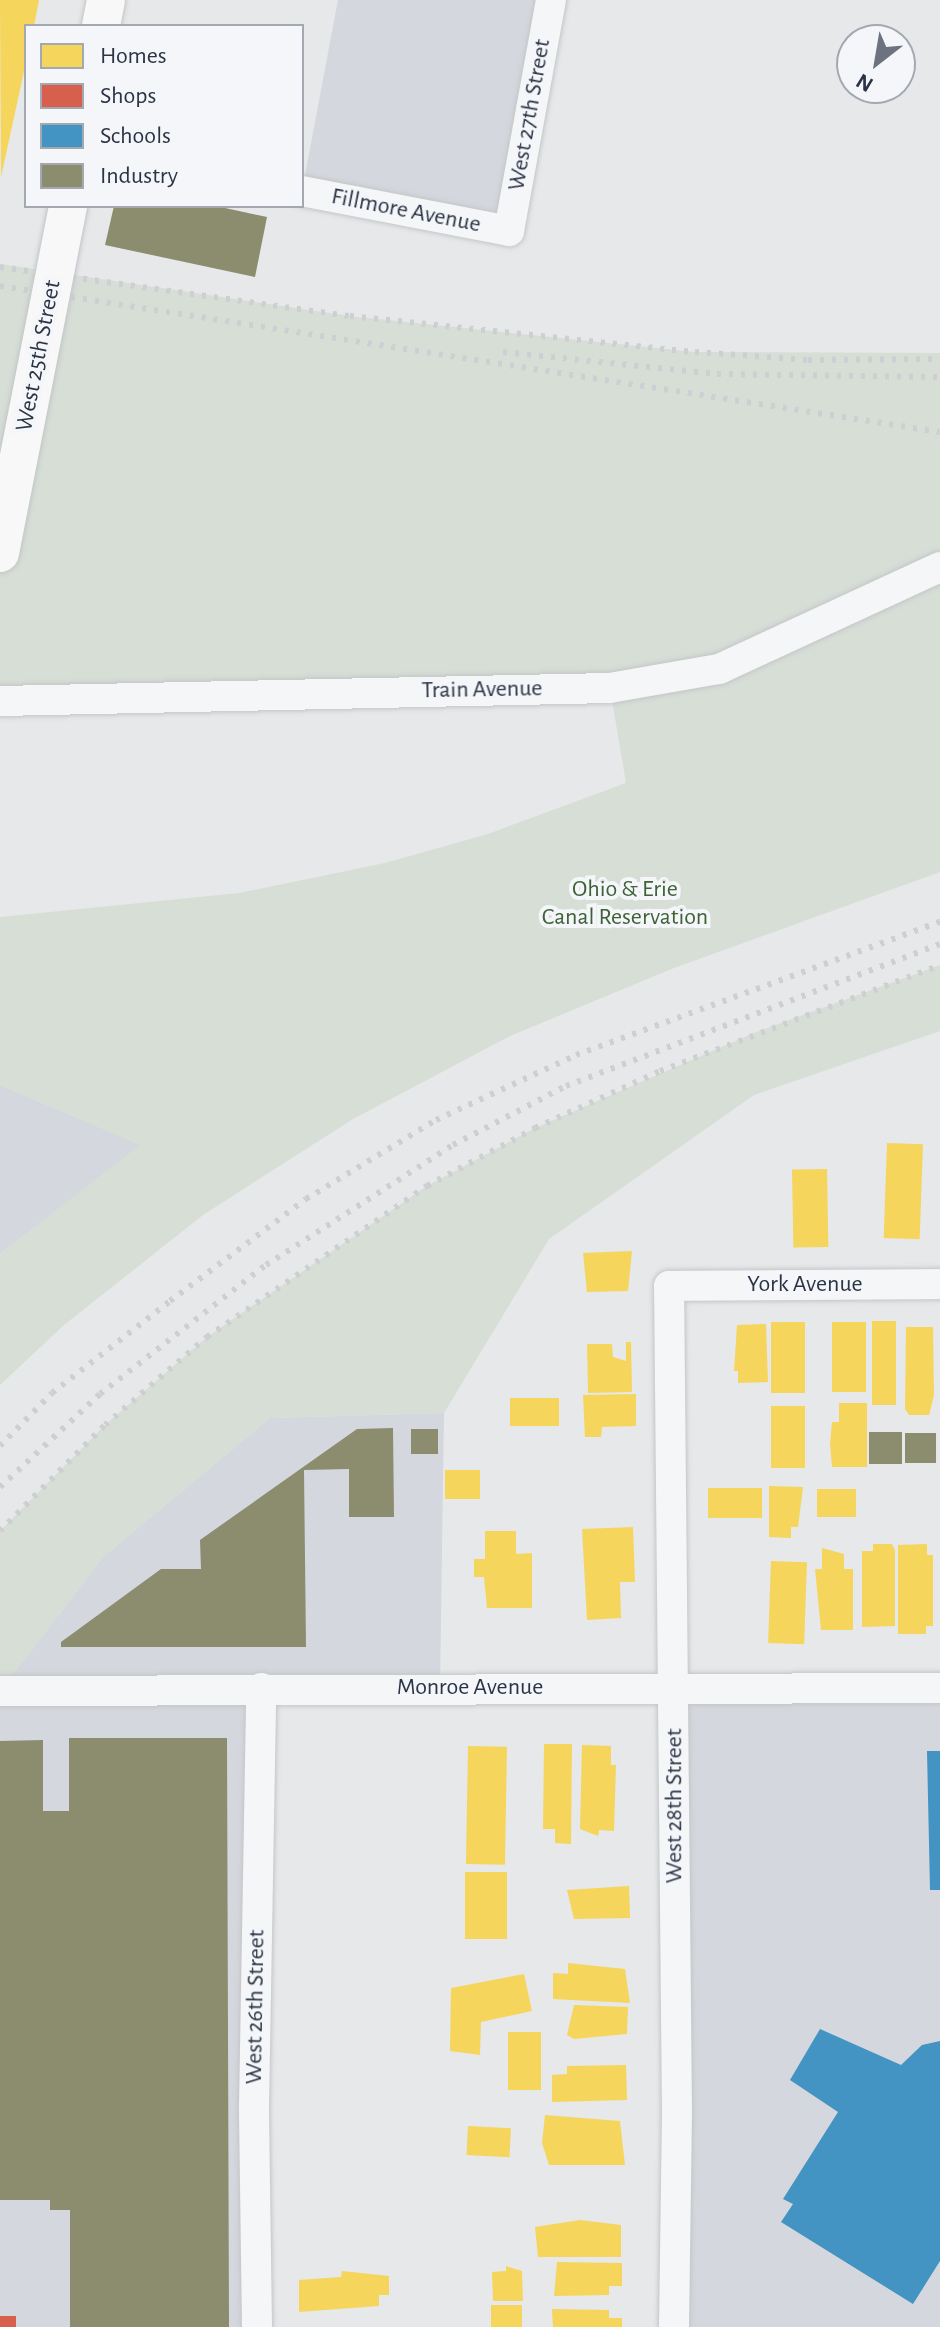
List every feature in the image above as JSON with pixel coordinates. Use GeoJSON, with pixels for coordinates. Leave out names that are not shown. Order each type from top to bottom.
{"type":"FeatureCollection","features":[{"type":"Feature","properties":{"kind":"main road"},"geometry":{"type":"LineString","coordinates":[[101,24],[106,0]]}},
{"type":"Feature","properties":{"kind":"main road","name":"West 25th Street"},"geometry":{"type":"LineString","coordinates":[[0,553],[68,208]]}},
{"type":"Feature","properties":{"kind":"street","name":"West 27th Street"},"geometry":{"type":"LineString","coordinates":[[509,231],[551,0]]}},
{"type":"Feature","properties":{"kind":"street","name":"Fillmore Avenue"},"geometry":{"type":"LineString","coordinates":[[304,191],[509,231]]}},
{"type":"Feature","properties":{"kind":"street","name":"Train Avenue"},"geometry":{"type":"LineString","coordinates":[[0,701],[610,688],[719,669],[940,567]]}},
{"type":"Feature","properties":{"kind":"street","name":"York Avenue"},"geometry":{"type":"LineString","coordinates":[[669,1286],[940,1284]]}},
{"type":"Feature","properties":{"kind":"street","name":"West 28th Street"},"geometry":{"type":"LineString","coordinates":[[669,1286],[674,1689],[674,2327]]}},
{"type":"Feature","properties":{"kind":"street","name":"West 26th Street"},"geometry":{"type":"LineString","coordinates":[[257,2327],[254,2107],[261,1688]]}},
{"type":"Feature","properties":{"kind":"street","name":"Monroe Avenue"},"geometry":{"type":"LineString","coordinates":[[0,1691],[940,1688]]}},
{"type":"Feature","properties":{"kind":"shaded area"},"geometry":{"type":"Polygon","coordinates":[[[338,0],[551,0],[509,231],[304,191],[338,0]]]}},
{"type":"Feature","properties":{"kind":"shaded area"},"geometry":{"type":"Polygon","coordinates":[[[0,1085],[141,1145],[0,1254],[0,1085]]]}},
{"type":"Feature","properties":{"kind":"shaded area"},"geometry":{"type":"Polygon","coordinates":[[[444,1413],[440,1688],[265,1690],[257,2327],[0,2327],[0,1691],[103,1557],[270,1418],[444,1413]]]}},
{"type":"Feature","properties":{"kind":"shaded area"},"geometry":{"type":"Polygon","coordinates":[[[674,1688],[940,1688],[940,2327],[674,2327],[674,1688]]]}},
{"type":"Feature","properties":{"kind":"green space","name":"Ohio & Erie Canal Reservation"},"geometry":{"type":"Polygon","coordinates":[[[0,264],[350,316],[695,352],[940,353],[940,872],[674,968],[510,1036],[353,1119],[203,1215],[64,1325],[0,1385],[0,1254],[140,1145],[0,1085],[0,917],[239,893],[385,863],[488,834],[626,783],[610,688],[0,701],[0,552],[19,456],[0,453],[0,264]]]}},
{"type":"Feature","properties":{"kind":"green space"},"geometry":{"type":"Polygon","coordinates":[[[940,965],[940,1031],[754,1095],[549,1239],[444,1413],[270,1418],[103,1557],[0,1691],[0,1531],[105,1425],[207,1337],[427,1186],[535,1128],[754,1033],[940,965]]]}},
{"type":"Feature","properties":{"kind":"building: Homes"},"geometry":{"type":"Polygon","coordinates":[[[0,0],[39,0],[34,24],[24,24],[24,71],[1,177],[0,0]]]}},
{"type":"Feature","properties":{"kind":"building: Homes"},"geometry":{"type":"Polygon","coordinates":[[[887,1143],[923,1144],[920,1239],[884,1238],[887,1143]]]}},
{"type":"Feature","properties":{"kind":"building: Homes"},"geometry":{"type":"Polygon","coordinates":[[[827,1169],[828,1247],[793,1248],[792,1170],[827,1169]]]}},
{"type":"Feature","properties":{"kind":"building: Homes"},"geometry":{"type":"Polygon","coordinates":[[[632,1251],[628,1291],[587,1292],[583,1253],[632,1251]]]}},
{"type":"Feature","properties":{"kind":"building: Homes"},"geometry":{"type":"Polygon","coordinates":[[[872,1321],[896,1321],[896,1405],[872,1405],[872,1321]]]}},
{"type":"Feature","properties":{"kind":"building: Homes"},"geometry":{"type":"Polygon","coordinates":[[[771,1322],[805,1322],[805,1393],[771,1393],[771,1322]]]}},
{"type":"Feature","properties":{"kind":"building: Homes"},"geometry":{"type":"Polygon","coordinates":[[[832,1322],[866,1322],[866,1392],[832,1392],[832,1322]]]}},
{"type":"Feature","properties":{"kind":"building: Homes"},"geometry":{"type":"Polygon","coordinates":[[[766,1324],[768,1382],[738,1383],[738,1371],[734,1371],[737,1325],[766,1324]]]}},
{"type":"Feature","properties":{"kind":"building: Homes"},"geometry":{"type":"Polygon","coordinates":[[[906,1327],[933,1327],[934,1395],[929,1415],[909,1415],[905,1409],[906,1327]]]}},
{"type":"Feature","properties":{"kind":"building: Homes"},"geometry":{"type":"Polygon","coordinates":[[[626,1342],[631,1342],[632,1392],[588,1393],[587,1344],[612,1344],[613,1357],[626,1361],[626,1342]]]}},
{"type":"Feature","properties":{"kind":"building: Homes"},"geometry":{"type":"Polygon","coordinates":[[[636,1394],[636,1426],[602,1427],[601,1437],[585,1437],[583,1395],[636,1394]]]}},
{"type":"Feature","properties":{"kind":"building: Homes"},"geometry":{"type":"Polygon","coordinates":[[[510,1398],[559,1398],[559,1426],[510,1426],[510,1398]]]}},
{"type":"Feature","properties":{"kind":"building: Homes"},"geometry":{"type":"Polygon","coordinates":[[[839,1403],[867,1403],[867,1467],[832,1467],[832,1422],[839,1422],[839,1403]]]}},
{"type":"Feature","properties":{"kind":"building: Homes"},"geometry":{"type":"Polygon","coordinates":[[[771,1406],[805,1406],[805,1468],[771,1468],[771,1406]]]}},
{"type":"Feature","properties":{"kind":"building: Homes"},"geometry":{"type":"Polygon","coordinates":[[[445,1470],[480,1470],[480,1499],[445,1499],[445,1470]]]}},
{"type":"Feature","properties":{"kind":"building: Homes"},"geometry":{"type":"Polygon","coordinates":[[[769,1486],[803,1487],[798,1527],[791,1527],[791,1538],[769,1537],[769,1486]]]}},
{"type":"Feature","properties":{"kind":"building: Homes"},"geometry":{"type":"Polygon","coordinates":[[[708,1488],[762,1488],[762,1518],[708,1518],[708,1488]]]}},
{"type":"Feature","properties":{"kind":"building: Homes"},"geometry":{"type":"Polygon","coordinates":[[[817,1489],[856,1489],[856,1517],[817,1517],[817,1489]]]}},
{"type":"Feature","properties":{"kind":"building: Homes"},"geometry":{"type":"Polygon","coordinates":[[[633,1527],[635,1582],[620,1582],[621,1618],[587,1620],[582,1529],[633,1527]]]}},
{"type":"Feature","properties":{"kind":"building: Homes"},"geometry":{"type":"Polygon","coordinates":[[[485,1531],[516,1531],[516,1554],[532,1553],[532,1608],[487,1608],[484,1577],[474,1577],[474,1559],[485,1559],[485,1531]]]}},
{"type":"Feature","properties":{"kind":"building: Homes"},"geometry":{"type":"Polygon","coordinates":[[[873,1544],[892,1544],[895,1550],[895,1626],[862,1627],[862,1551],[873,1551],[873,1544]]]}},
{"type":"Feature","properties":{"kind":"building: Homes"},"geometry":{"type":"Polygon","coordinates":[[[927,1544],[927,1555],[933,1555],[933,1626],[926,1626],[926,1634],[898,1634],[898,1545],[927,1544]]]}},
{"type":"Feature","properties":{"kind":"building: Homes"},"geometry":{"type":"Polygon","coordinates":[[[822,1548],[844,1554],[844,1569],[853,1569],[853,1630],[821,1630],[815,1569],[822,1569],[822,1548]]]}},
{"type":"Feature","properties":{"kind":"building: Homes"},"geometry":{"type":"Polygon","coordinates":[[[771,1561],[807,1562],[804,1644],[768,1643],[771,1561]]]}},
{"type":"Feature","properties":{"kind":"building: Homes"},"geometry":{"type":"Polygon","coordinates":[[[544,1744],[572,1744],[571,1844],[555,1843],[555,1829],[543,1829],[544,1744]]]}},
{"type":"Feature","properties":{"kind":"building: Homes"},"geometry":{"type":"Polygon","coordinates":[[[582,1745],[611,1746],[611,1765],[616,1765],[614,1831],[599,1830],[598,1836],[580,1829],[582,1745]]]}},
{"type":"Feature","properties":{"kind":"building: Homes"},"geometry":{"type":"Polygon","coordinates":[[[468,1746],[507,1747],[505,1865],[466,1864],[468,1746]]]}},
{"type":"Feature","properties":{"kind":"building: Homes"},"geometry":{"type":"Polygon","coordinates":[[[465,1872],[507,1872],[507,1939],[465,1939],[465,1872]]]}},
{"type":"Feature","properties":{"kind":"building: Homes"},"geometry":{"type":"Polygon","coordinates":[[[629,1886],[630,1918],[574,1919],[567,1890],[629,1886]]]}},
{"type":"Feature","properties":{"kind":"building: Homes"},"geometry":{"type":"Polygon","coordinates":[[[568,1963],[625,1969],[630,2003],[553,1999],[553,1973],[568,1974],[568,1963]]]}},
{"type":"Feature","properties":{"kind":"building: Homes"},"geometry":{"type":"Polygon","coordinates":[[[524,1974],[532,2011],[481,2022],[480,2055],[450,2051],[451,1988],[524,1974]]]}},
{"type":"Feature","properties":{"kind":"building: Homes"},"geometry":{"type":"Polygon","coordinates":[[[574,2005],[628,2007],[627,2034],[574,2039],[567,2035],[574,2005]]]}},
{"type":"Feature","properties":{"kind":"building: Homes"},"geometry":{"type":"Polygon","coordinates":[[[508,2032],[541,2032],[541,2090],[508,2090],[508,2032]]]}},
{"type":"Feature","properties":{"kind":"building: Homes"},"geometry":{"type":"Polygon","coordinates":[[[626,2065],[627,2100],[552,2102],[552,2075],[567,2074],[567,2066],[626,2065]]]}},
{"type":"Feature","properties":{"kind":"building: Homes"},"geometry":{"type":"Polygon","coordinates":[[[545,2115],[620,2121],[625,2165],[549,2165],[542,2143],[545,2115]]]}},
{"type":"Feature","properties":{"kind":"building: Homes"},"geometry":{"type":"Polygon","coordinates":[[[468,2126],[511,2128],[509,2157],[466,2155],[468,2126]]]}},
{"type":"Feature","properties":{"kind":"building: Homes"},"geometry":{"type":"Polygon","coordinates":[[[580,2220],[621,2225],[621,2257],[538,2257],[535,2227],[580,2220]]]}},
{"type":"Feature","properties":{"kind":"building: Homes"},"geometry":{"type":"Polygon","coordinates":[[[557,2262],[622,2263],[622,2286],[609,2286],[609,2295],[554,2296],[557,2262]]]}},
{"type":"Feature","properties":{"kind":"building: Homes"},"geometry":{"type":"Polygon","coordinates":[[[506,2266],[522,2271],[523,2301],[493,2301],[492,2272],[506,2271],[506,2266]]]}},
{"type":"Feature","properties":{"kind":"building: Homes"},"geometry":{"type":"Polygon","coordinates":[[[342,2271],[389,2276],[389,2295],[379,2295],[379,2306],[299,2312],[299,2280],[341,2277],[342,2271]]]}},
{"type":"Feature","properties":{"kind":"building: Homes"},"geometry":{"type":"Polygon","coordinates":[[[491,2305],[522,2305],[522,2327],[491,2327],[491,2305]]]}},
{"type":"Feature","properties":{"kind":"building: Homes"},"geometry":{"type":"Polygon","coordinates":[[[552,2309],[609,2310],[609,2318],[622,2318],[622,2327],[553,2327],[552,2309]]]}},
{"type":"Feature","properties":{"kind":"building: Shops"},"geometry":{"type":"Polygon","coordinates":[[[0,2316],[16,2316],[16,2327],[0,2327],[0,2316]]]}},
{"type":"Feature","properties":{"kind":"building: Schools"},"geometry":{"type":"Polygon","coordinates":[[[927,1751],[940,1751],[940,1890],[930,1890],[927,1751]]]}},
{"type":"Feature","properties":{"kind":"building: Schools"},"geometry":{"type":"Polygon","coordinates":[[[820,2029],[901,2065],[922,2045],[940,2041],[940,2261],[913,2304],[781,2222],[793,2204],[783,2199],[838,2112],[790,2080],[820,2029]]]}},
{"type":"Feature","properties":{"kind":"building: Industry"},"geometry":{"type":"Polygon","coordinates":[[[114,208],[225,208],[267,217],[255,277],[105,245],[114,208]]]}},
{"type":"Feature","properties":{"kind":"building: Industry"},"geometry":{"type":"Polygon","coordinates":[[[393,1428],[394,1517],[349,1517],[349,1469],[304,1470],[306,1647],[61,1647],[61,1642],[161,1569],[201,1569],[200,1540],[357,1429],[393,1428]]]}},
{"type":"Feature","properties":{"kind":"building: Industry"},"geometry":{"type":"Polygon","coordinates":[[[411,1429],[438,1429],[438,1454],[411,1454],[411,1429]]]}},
{"type":"Feature","properties":{"kind":"building: Industry"},"geometry":{"type":"Polygon","coordinates":[[[869,1432],[902,1432],[902,1464],[869,1464],[869,1432]]]}},
{"type":"Feature","properties":{"kind":"building: Industry"},"geometry":{"type":"Polygon","coordinates":[[[905,1433],[936,1433],[936,1463],[905,1463],[905,1433]]]}},
{"type":"Feature","properties":{"kind":"building: Industry"},"geometry":{"type":"Polygon","coordinates":[[[69,1738],[227,1738],[229,2327],[70,2327],[70,2210],[50,2210],[50,2200],[0,2200],[0,1741],[43,1740],[43,1811],[69,1811],[69,1738]]]}},
{"type":"Feature","properties":{"kind":"railway"},"geometry":{"type":"LineString","coordinates":[[0,267],[350,316],[695,352],[808,360],[940,359]]}},
{"type":"Feature","properties":{"kind":"railway"},"geometry":{"type":"LineString","coordinates":[[0,286],[940,432]]}},
{"type":"Feature","properties":{"kind":"railway"},"geometry":{"type":"LineString","coordinates":[[503,352],[717,374],[940,377]]}},
{"type":"Feature","properties":{"kind":"railway"},"geometry":{"type":"LineString","coordinates":[[0,1446],[52,1393],[306,1199],[436,1120],[576,1055],[940,922]]}},
{"type":"Feature","properties":{"kind":"railway"},"geometry":{"type":"LineString","coordinates":[[0,1487],[100,1394],[266,1265],[453,1145],[566,1086],[940,944]]}},
{"type":"Feature","properties":{"kind":"railway"},"geometry":{"type":"LineString","coordinates":[[0,1531],[105,1425],[207,1337],[427,1186],[535,1128],[660,1071],[940,965]]}}]}
